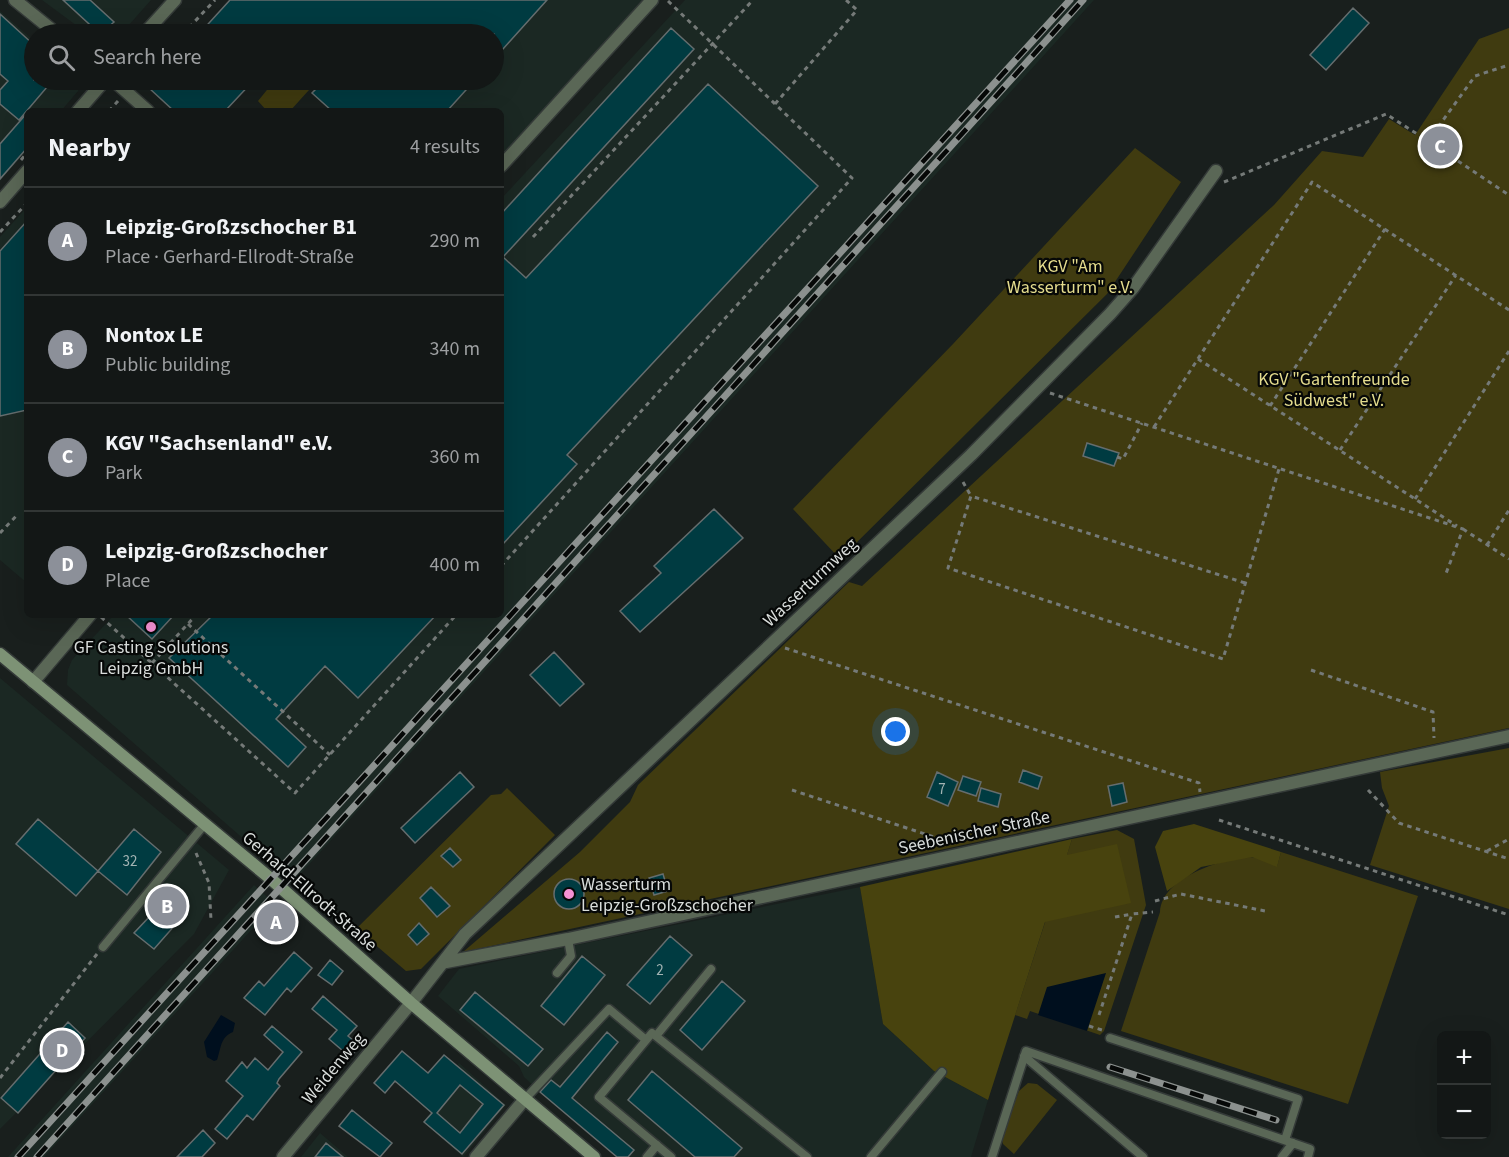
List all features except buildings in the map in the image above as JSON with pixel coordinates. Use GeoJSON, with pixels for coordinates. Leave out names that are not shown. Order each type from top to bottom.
{"type":"FeatureCollection","features":[{"type":"Feature","properties":{"kind":"main road","name":"Gerhard-Ellrodt-Straße"},"geometry":{"type":"LineString","coordinates":[[0,654],[271,879],[411,1003],[594,1157]]}},
{"type":"Feature","properties":{"kind":"street"},"geometry":{"type":"LineString","coordinates":[[15,0],[45,24]]}},
{"type":"Feature","properties":{"kind":"street"},"geometry":{"type":"LineString","coordinates":[[153,24],[175,0]]}},
{"type":"Feature","properties":{"kind":"street"},"geometry":{"type":"LineString","coordinates":[[504,162],[649,1]]}},
{"type":"Feature","properties":{"kind":"street"},"geometry":{"type":"LineString","coordinates":[[81,108],[96,90]]}},
{"type":"Feature","properties":{"kind":"street"},"geometry":{"type":"LineString","coordinates":[[124,90],[145,108]]}},
{"type":"Feature","properties":{"kind":"street","name":"Wasserturmweg"},"geometry":{"type":"LineString","coordinates":[[411,1003],[446,962],[465,934],[971,455],[1133,288],[1216,171]]}},
{"type":"Feature","properties":{"kind":"street"},"geometry":{"type":"LineString","coordinates":[[0,202],[24,174]]}},
{"type":"Feature","properties":{"kind":"street"},"geometry":{"type":"LineString","coordinates":[[33,682],[87,618]]}},
{"type":"Feature","properties":{"kind":"street","name":"Seebenischer Straße"},"geometry":{"type":"LineString","coordinates":[[446,962],[568,939],[1509,736]]}},
{"type":"Feature","properties":{"kind":"street","name":"Weidenweg"},"geometry":{"type":"LineString","coordinates":[[283,1157],[411,1003]]}},
{"type":"Feature","properties":{"kind":"street"},"geometry":{"type":"LineString","coordinates":[[476,1157],[525,1099]]}},
{"type":"Feature","properties":{"kind":"lane"},"geometry":{"type":"LineString","coordinates":[[103,947],[204,825]]}},
{"type":"Feature","properties":{"kind":"lane"},"geometry":{"type":"LineString","coordinates":[[557,973],[571,956],[568,939]]}},
{"type":"Feature","properties":{"kind":"lane"},"geometry":{"type":"LineString","coordinates":[[656,1036],[711,969]]}},
{"type":"Feature","properties":{"kind":"lane"},"geometry":{"type":"LineString","coordinates":[[525,1099],[609,1009],[646,1040]]}},
{"type":"Feature","properties":{"kind":"lane"},"geometry":{"type":"LineString","coordinates":[[671,1157],[599,1097],[652,1033],[807,1157]]}},
{"type":"Feature","properties":{"kind":"lane"},"geometry":{"type":"LineString","coordinates":[[1107,1034],[1298,1099],[1289,1142],[1281,1157]]}},
{"type":"Feature","properties":{"kind":"lane"},"geometry":{"type":"LineString","coordinates":[[992,1157],[1026,1051],[1310,1149],[1308,1157]]}},
{"type":"Feature","properties":{"kind":"lane"},"geometry":{"type":"LineString","coordinates":[[1024,1056],[1143,1157]]}},
{"type":"Feature","properties":{"kind":"lane"},"geometry":{"type":"LineString","coordinates":[[871,1157],[942,1072]]}},
{"type":"Feature","properties":{"kind":"lane"},"geometry":{"type":"LineString","coordinates":[[647,1157],[657,1145]]}},
{"type":"Feature","properties":{"kind":"path"},"geometry":{"type":"LineString","coordinates":[[193,24],[215,0]]}},
{"type":"Feature","properties":{"kind":"path"},"geometry":{"type":"LineString","coordinates":[[504,563],[852,178],[667,0]]}},
{"type":"Feature","properties":{"kind":"path"},"geometry":{"type":"LineString","coordinates":[[533,237],[753,0]]}},
{"type":"Feature","properties":{"kind":"path"},"geometry":{"type":"LineString","coordinates":[[775,104],[857,10],[846,0]]}},
{"type":"Feature","properties":{"kind":"path"},"geometry":{"type":"LineString","coordinates":[[1428,141],[1475,76],[1509,64]]}},
{"type":"Feature","properties":{"kind":"path"},"geometry":{"type":"LineString","coordinates":[[1221,183],[1386,114],[1509,195]]}},
{"type":"Feature","properties":{"kind":"path"},"geometry":{"type":"LineString","coordinates":[[1154,427],[1312,182],[1509,310]]}},
{"type":"Feature","properties":{"kind":"path"},"geometry":{"type":"LineString","coordinates":[[0,232],[24,206]]}},
{"type":"Feature","properties":{"kind":"path"},"geometry":{"type":"LineString","coordinates":[[1270,406],[1385,229]]}},
{"type":"Feature","properties":{"kind":"path"},"geometry":{"type":"LineString","coordinates":[[1340,450],[1456,275]]}},
{"type":"Feature","properties":{"kind":"path"},"geometry":{"type":"LineString","coordinates":[[1415,499],[1509,351]]}},
{"type":"Feature","properties":{"kind":"path"},"geometry":{"type":"LineString","coordinates":[[1198,359],[1509,560]]}},
{"type":"Feature","properties":{"kind":"path"},"geometry":{"type":"LineString","coordinates":[[1036,388],[1463,530]]}},
{"type":"Feature","properties":{"kind":"path"},"geometry":{"type":"LineString","coordinates":[[1118,457],[1123,459],[1142,423]]}},
{"type":"Feature","properties":{"kind":"path"},"geometry":{"type":"LineString","coordinates":[[1245,583],[971,496],[948,568],[1223,658],[1279,469]]}},
{"type":"Feature","properties":{"kind":"path"},"geometry":{"type":"LineString","coordinates":[[1487,545],[1509,510]]}},
{"type":"Feature","properties":{"kind":"path"},"geometry":{"type":"LineString","coordinates":[[0,533],[18,514]]}},
{"type":"Feature","properties":{"kind":"path"},"geometry":{"type":"LineString","coordinates":[[1445,576],[1463,530]]}},
{"type":"Feature","properties":{"kind":"path"},"geometry":{"type":"LineString","coordinates":[[102,618],[295,793],[453,618]]}},
{"type":"Feature","properties":{"kind":"path"},"geometry":{"type":"LineString","coordinates":[[152,663],[193,618]]}},
{"type":"Feature","properties":{"kind":"path"},"geometry":{"type":"LineString","coordinates":[[188,624],[330,754]]}},
{"type":"Feature","properties":{"kind":"path"},"geometry":{"type":"LineString","coordinates":[[771,644],[1199,783],[1201,802]]}},
{"type":"Feature","properties":{"kind":"path"},"geometry":{"type":"LineString","coordinates":[[1311,670],[1433,712],[1435,752]]}},
{"type":"Feature","properties":{"kind":"path"},"geometry":{"type":"LineString","coordinates":[[792,790],[950,843]]}},
{"type":"Feature","properties":{"kind":"path"},"geometry":{"type":"LineString","coordinates":[[1368,790],[1400,823],[1509,859]]}},
{"type":"Feature","properties":{"kind":"path"},"geometry":{"type":"LineString","coordinates":[[1219,820],[1509,915]]}},
{"type":"Feature","properties":{"kind":"path"},"geometry":{"type":"LineString","coordinates":[[1487,851],[1509,839]]}},
{"type":"Feature","properties":{"kind":"path"},"geometry":{"type":"LineString","coordinates":[[191,840],[209,883],[211,920]]}},
{"type":"Feature","properties":{"kind":"path"},"geometry":{"type":"LineString","coordinates":[[1155,901],[1181,894],[1265,911]]}},
{"type":"Feature","properties":{"kind":"path"},"geometry":{"type":"LineString","coordinates":[[1115,917],[1153,912]]}},
{"type":"Feature","properties":{"kind":"path"},"geometry":{"type":"LineString","coordinates":[[1099,1015],[1132,914]]}},
{"type":"Feature","properties":{"kind":"path"},"geometry":{"type":"LineString","coordinates":[[0,1078],[103,947]]}},
{"type":"Feature","properties":{"kind":"path"},"geometry":{"type":"LineString","coordinates":[[1089,1026],[1107,1034]]}},
{"type":"Feature","properties":{"kind":"shaded area"},"geometry":{"type":"Polygon","coordinates":[[[42,0],[151,0],[130,24],[74,24],[42,0]]]}},
{"type":"Feature","properties":{"kind":"shaded area"},"geometry":{"type":"Polygon","coordinates":[[[316,0],[644,0],[504,158],[504,108],[433,108],[413,90],[504,90],[504,24],[342,24],[316,0]]]}},
{"type":"Feature","properties":{"kind":"shaded area"},"geometry":{"type":"Polygon","coordinates":[[[685,0],[1094,0],[293,882],[67,685],[68,670],[72,660],[111,618],[504,618],[504,196],[685,0]]]}},
{"type":"Feature","properties":{"kind":"shaded area"},"geometry":{"type":"Polygon","coordinates":[[[0,11],[24,32],[24,90],[78,91],[64,108],[24,108],[24,153],[0,181],[0,11]]]}},
{"type":"Feature","properties":{"kind":"shaded area"},"geometry":{"type":"Polygon","coordinates":[[[24,210],[24,580],[0,560],[0,237],[24,210]]]}},
{"type":"Feature","properties":{"kind":"shaded area"},"geometry":{"type":"Polygon","coordinates":[[[0,678],[229,870],[194,934],[0,1129],[0,678]]]}},
{"type":"Feature","properties":{"kind":"shaded area"},"geometry":{"type":"Polygon","coordinates":[[[1194,824],[1281,852],[1277,867],[1252,857],[1201,867],[1167,891],[1155,847],[1163,831],[1194,824]]]}},
{"type":"Feature","properties":{"kind":"shaded area"},"geometry":{"type":"Polygon","coordinates":[[[1072,839],[1067,855],[1117,844],[1131,903],[1045,922],[988,1100],[934,1071],[883,1024],[860,887],[1072,839]]]}},
{"type":"Feature","properties":{"kind":"shaded area"},"geometry":{"type":"Polygon","coordinates":[[[254,885],[275,904],[44,1157],[8,1157],[254,885]]]}},
{"type":"Feature","properties":{"kind":"shaded area"},"geometry":{"type":"Polygon","coordinates":[[[860,887],[883,1024],[934,1071],[988,1100],[971,1157],[617,1157],[540,1092],[524,1077],[519,1066],[438,996],[459,969],[860,887]]]}},
{"type":"Feature","properties":{"kind":"shaded area"},"geometry":{"type":"Polygon","coordinates":[[[459,1063],[506,1105],[463,1157],[423,1122],[444,1097],[437,1090],[459,1063]]]}},
{"type":"Feature","properties":{"kind":"shaded area"},"geometry":{"type":"Polygon","coordinates":[[[320,1133],[348,1157],[301,1157],[320,1133]]]}},
{"type":"Feature","properties":{"kind":"green space","name":"KGV \"Gartenfreunde Südwest\" e.V."},"geometry":{"type":"Polygon","coordinates":[[[1509,28],[1509,728],[463,952],[580,852],[630,802],[638,785],[849,582],[862,586],[1274,205],[1322,151],[1363,157],[1389,119],[1415,135],[1479,39],[1509,28]]]}},
{"type":"Feature","properties":{"kind":"green space"},"geometry":{"type":"Polygon","coordinates":[[[267,90],[309,90],[293,108],[264,108],[258,101],[267,90]]]}},
{"type":"Feature","properties":{"kind":"green space","name":"KGV \"Am Wasserturm\" e.V."},"geometry":{"type":"Polygon","coordinates":[[[1135,148],[1181,182],[1107,294],[840,559],[793,509],[953,344],[1135,148]]]}},
{"type":"Feature","properties":{"kind":"green space"},"geometry":{"type":"Polygon","coordinates":[[[1509,748],[1509,909],[1370,865],[1389,806],[1382,788],[1380,772],[1509,748]]]}},
{"type":"Feature","properties":{"kind":"green space"},"geometry":{"type":"Polygon","coordinates":[[[507,788],[555,835],[421,969],[406,971],[355,930],[491,795],[501,794],[507,788]]]}},
{"type":"Feature","properties":{"kind":"green space"},"geometry":{"type":"Polygon","coordinates":[[[1117,830],[1134,839],[1146,905],[1104,1031],[1100,1035],[1030,1011],[1027,1019],[1015,1015],[1072,839],[1117,830]]]}},
{"type":"Feature","properties":{"kind":"green space"},"geometry":{"type":"Polygon","coordinates":[[[1281,852],[1418,896],[1348,1104],[1121,1031],[1163,900],[1171,889],[1195,872],[1224,862],[1253,857],[1277,866],[1281,852]]]}},
{"type":"Feature","properties":{"kind":"green space"},"geometry":{"type":"Polygon","coordinates":[[[1028,1083],[1037,1084],[1057,1100],[1014,1154],[1003,1144],[1001,1137],[1019,1091],[1028,1083]]]}},
{"type":"Feature","properties":{"kind":"water"},"geometry":{"type":"Polygon","coordinates":[[[1106,973],[1087,1031],[1038,1015],[1047,987],[1106,973]]]}},
{"type":"Feature","properties":{"kind":"water"},"geometry":{"type":"Polygon","coordinates":[[[221,1015],[235,1023],[233,1032],[223,1040],[217,1060],[214,1061],[207,1057],[204,1042],[221,1015]]]}},
{"type":"Feature","properties":{"kind":"railway"},"geometry":{"type":"LineString","coordinates":[[18,1157],[1070,0]]}},
{"type":"Feature","properties":{"kind":"railway"},"geometry":{"type":"LineString","coordinates":[[37,1157],[1083,0]]}},
{"type":"Feature","properties":{"kind":"railway"},"geometry":{"type":"LineString","coordinates":[[1110,1067],[1276,1120]]}},
{"type":"Feature","properties":{"kind":"place","name":"KGV \"Sachsenland\" e.V."},"geometry":{"type":"Point","coordinates":[1440,146]}},
{"type":"Feature","properties":{"kind":"place","name":"GF Casting Solutions Leipzig GmbH"},"geometry":{"type":"Point","coordinates":[151,627]}},
{"type":"Feature","properties":{"kind":"place","name":"Wasserturm Leipzig-Großzschocher"},"geometry":{"type":"Point","coordinates":[569,894]}},
{"type":"Feature","properties":{"kind":"place","name":"Nontox LE"},"geometry":{"type":"Point","coordinates":[167,906]}},
{"type":"Feature","properties":{"kind":"place","name":"Leipzig-Großzschocher B1"},"geometry":{"type":"Point","coordinates":[276,922]}},
{"type":"Feature","properties":{"kind":"place","name":"Leipzig-Großzschocher"},"geometry":{"type":"Point","coordinates":[62,1050]}}]}
